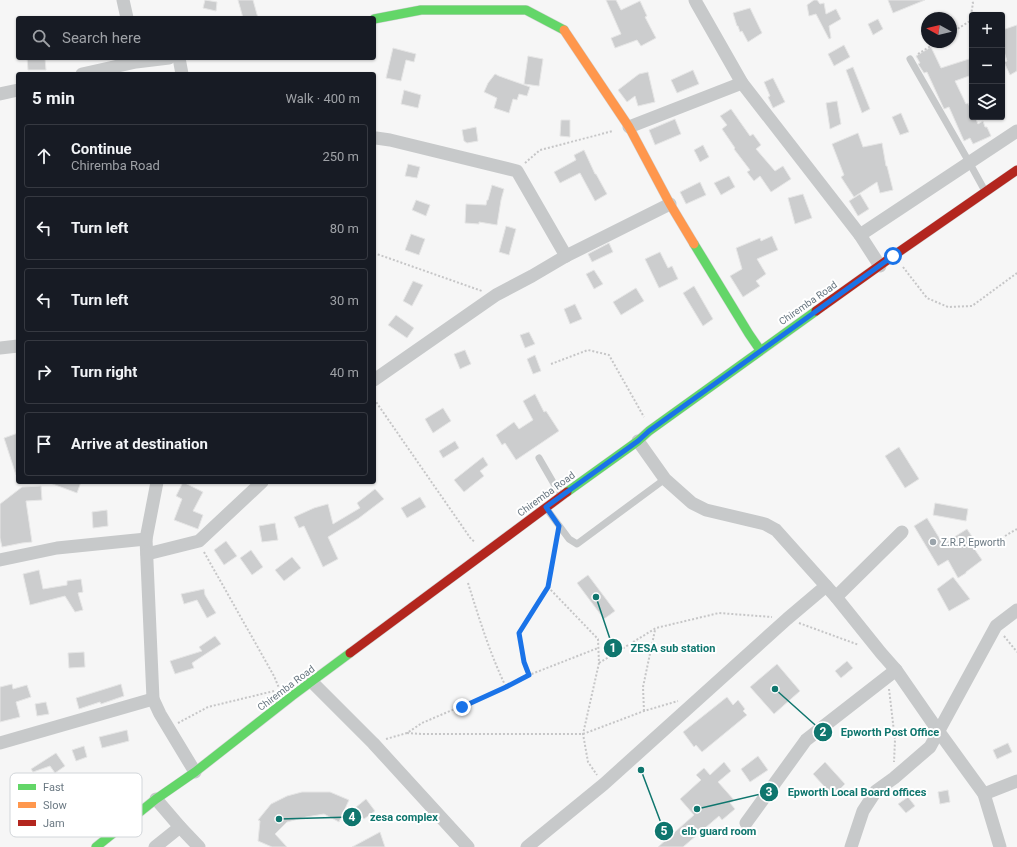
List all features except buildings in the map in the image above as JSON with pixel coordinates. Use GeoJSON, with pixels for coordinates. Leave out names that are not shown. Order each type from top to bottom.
{"type":"FeatureCollection","features":[{"type":"Feature","properties":{"kind":"main road"},"geometry":{"type":"LineString","coordinates":[[376,20],[421,10],[526,10],[564,30],[629,127],[670,204],[745,328],[760,350]]}},
{"type":"Feature","properties":{"kind":"main road","name":"Chiremba Road"},"geometry":{"type":"LineString","coordinates":[[142,810],[195,772],[312,682],[546,507],[638,441],[649,431],[760,350],[1017,170]]}},
{"type":"Feature","properties":{"kind":"main road","name":"Chiremba Road"},"geometry":{"type":"LineString","coordinates":[[96,847],[108,837]]}},
{"type":"Feature","properties":{"kind":"street"},"geometry":{"type":"LineString","coordinates":[[123,0],[127,16]]}},
{"type":"Feature","properties":{"kind":"street"},"geometry":{"type":"LineString","coordinates":[[695,0],[742,83],[860,235],[880,266]]}},
{"type":"Feature","properties":{"kind":"street"},"geometry":{"type":"LineString","coordinates":[[90,72],[135,60]]}},
{"type":"Feature","properties":{"kind":"street"},"geometry":{"type":"LineString","coordinates":[[179,60],[182,72]]}},
{"type":"Feature","properties":{"kind":"street"},"geometry":{"type":"LineString","coordinates":[[629,127],[742,83]]}},
{"type":"Feature","properties":{"kind":"street"},"geometry":{"type":"LineString","coordinates":[[0,94],[16,90]]}},
{"type":"Feature","properties":{"kind":"street"},"geometry":{"type":"LineString","coordinates":[[860,235],[1017,131]]}},
{"type":"Feature","properties":{"kind":"street"},"geometry":{"type":"LineString","coordinates":[[376,138],[390,140],[517,171],[566,256]]}},
{"type":"Feature","properties":{"kind":"street"},"geometry":{"type":"LineString","coordinates":[[376,379],[496,295],[566,256],[670,204]]}},
{"type":"Feature","properties":{"kind":"street"},"geometry":{"type":"LineString","coordinates":[[0,348],[16,346]]}},
{"type":"Feature","properties":{"kind":"street"},"geometry":{"type":"LineString","coordinates":[[638,441],[665,479],[692,503],[706,510],[765,524],[776,530],[836,597],[881,653],[892,672],[939,732],[984,794],[1000,847]]}},
{"type":"Feature","properties":{"kind":"street"},"geometry":{"type":"LineString","coordinates":[[157,484],[146,538],[153,699],[168,728],[195,772]]}},
{"type":"Feature","properties":{"kind":"street"},"geometry":{"type":"LineString","coordinates":[[147,554],[198,541],[260,484]]}},
{"type":"Feature","properties":{"kind":"street"},"geometry":{"type":"LineString","coordinates":[[836,597],[902,532]]}},
{"type":"Feature","properties":{"kind":"street"},"geometry":{"type":"LineString","coordinates":[[0,560],[57,548],[146,538]]}},
{"type":"Feature","properties":{"kind":"street"},"geometry":{"type":"LineString","coordinates":[[527,847],[604,784],[826,586]]}},
{"type":"Feature","properties":{"kind":"street"},"geometry":{"type":"LineString","coordinates":[[851,847],[862,811],[876,791],[894,778],[930,747],[996,626],[1017,610]]}},
{"type":"Feature","properties":{"kind":"street"},"geometry":{"type":"LineString","coordinates":[[746,823],[806,740],[892,672]]}},
{"type":"Feature","properties":{"kind":"street"},"geometry":{"type":"LineString","coordinates":[[312,682],[373,743],[468,847]]}},
{"type":"Feature","properties":{"kind":"street"},"geometry":{"type":"LineString","coordinates":[[0,743],[153,699]]}},
{"type":"Feature","properties":{"kind":"street"},"geometry":{"type":"LineString","coordinates":[[984,794],[1017,781]]}},
{"type":"Feature","properties":{"kind":"street"},"geometry":{"type":"LineString","coordinates":[[156,799],[199,847]]}},
{"type":"Feature","properties":{"kind":"street"},"geometry":{"type":"LineString","coordinates":[[155,847],[180,827]]}},
{"type":"Feature","properties":{"kind":"lane"},"geometry":{"type":"LineString","coordinates":[[910,59],[985,192]]}},
{"type":"Feature","properties":{"kind":"lane"},"geometry":{"type":"LineString","coordinates":[[539,458],[561,496]]}},
{"type":"Feature","properties":{"kind":"lane"},"geometry":{"type":"LineString","coordinates":[[546,507],[568,539],[576,544],[665,479]]}},
{"type":"Feature","properties":{"kind":"path"},"geometry":{"type":"LineString","coordinates":[[957,29],[970,21],[973,3],[972,0]]}},
{"type":"Feature","properties":{"kind":"path"},"geometry":{"type":"LineString","coordinates":[[910,59],[927,48]]}},
{"type":"Feature","properties":{"kind":"path"},"geometry":{"type":"LineString","coordinates":[[517,171],[540,150],[629,127]]}},
{"type":"Feature","properties":{"kind":"path"},"geometry":{"type":"LineString","coordinates":[[376,254],[496,295]]}},
{"type":"Feature","properties":{"kind":"path"},"geometry":{"type":"LineString","coordinates":[[893,256],[927,298],[948,307],[972,306],[1017,273]]}},
{"type":"Feature","properties":{"kind":"path"},"geometry":{"type":"LineString","coordinates":[[551,364],[588,350],[609,355],[646,421],[649,431]]}},
{"type":"Feature","properties":{"kind":"path"},"geometry":{"type":"LineString","coordinates":[[376,402],[471,538],[487,551]]}},
{"type":"Feature","properties":{"kind":"path"},"geometry":{"type":"LineString","coordinates":[[529,675],[524,662],[519,633],[548,587],[559,526]]}},
{"type":"Feature","properties":{"kind":"path"},"geometry":{"type":"LineString","coordinates":[[1005,536],[1017,529]]}},
{"type":"Feature","properties":{"kind":"path"},"geometry":{"type":"LineString","coordinates":[[168,728],[208,707],[280,689],[198,541]]}},
{"type":"Feature","properties":{"kind":"path"},"geometry":{"type":"LineString","coordinates":[[463,570],[484,633],[506,687]]}},
{"type":"Feature","properties":{"kind":"path"},"geometry":{"type":"LineString","coordinates":[[548,587],[598,639],[599,663],[583,734],[588,762],[604,784]]}},
{"type":"Feature","properties":{"kind":"path"},"geometry":{"type":"LineString","coordinates":[[599,663],[656,628],[719,613],[788,619],[859,645]]}},
{"type":"Feature","properties":{"kind":"path"},"geometry":{"type":"LineString","coordinates":[[996,626],[1017,652]]}},
{"type":"Feature","properties":{"kind":"path"},"geometry":{"type":"LineString","coordinates":[[644,711],[643,687],[656,628]]}},
{"type":"Feature","properties":{"kind":"path"},"geometry":{"type":"LineString","coordinates":[[373,743],[407,733],[422,723],[506,687],[529,675],[598,648]]}},
{"type":"Feature","properties":{"kind":"path"},"geometry":{"type":"LineString","coordinates":[[892,672],[895,740],[894,778]]}},
{"type":"Feature","properties":{"kind":"path"},"geometry":{"type":"LineString","coordinates":[[407,733],[583,734],[644,711],[682,699]]}},
{"type":"Feature","properties":{"kind":"traffic: fast"},"geometry":{"type":"LineString","coordinates":[[376,19],[421,10],[526,10],[564,30]]}},
{"type":"Feature","properties":{"kind":"traffic: fast"},"geometry":{"type":"LineString","coordinates":[[694,244],[760,350]]}},
{"type":"Feature","properties":{"kind":"traffic: fast"},"geometry":{"type":"LineString","coordinates":[[567,492],[816,311]]}},
{"type":"Feature","properties":{"kind":"traffic: fast"},"geometry":{"type":"LineString","coordinates":[[142,810],[195,772],[292,696],[350,653]]}},
{"type":"Feature","properties":{"kind":"traffic: fast"},"geometry":{"type":"LineString","coordinates":[[96,847],[108,837]]}},
{"type":"Feature","properties":{"kind":"traffic: slow"},"geometry":{"type":"LineString","coordinates":[[564,30],[629,127],[670,204],[694,244]]}},
{"type":"Feature","properties":{"kind":"traffic: jam"},"geometry":{"type":"LineString","coordinates":[[816,311],[1017,170]]}},
{"type":"Feature","properties":{"kind":"traffic: jam"},"geometry":{"type":"LineString","coordinates":[[350,653],[567,492]]}},
{"type":"Feature","properties":{"kind":"place","name":"Z.R.P. Epworth"},"geometry":{"type":"Point","coordinates":[933,542]}},
{"type":"Feature","properties":{"kind":"place","name":"ZESA sub station"},"geometry":{"type":"Point","coordinates":[596,597]}},
{"type":"Feature","properties":{"kind":"place","name":"Epworth Post Office"},"geometry":{"type":"Point","coordinates":[775,689]}},
{"type":"Feature","properties":{"kind":"place","name":"elb guard room"},"geometry":{"type":"Point","coordinates":[641,770]}},
{"type":"Feature","properties":{"kind":"place","name":"Epworth Local Board offices"},"geometry":{"type":"Point","coordinates":[697,809]}},
{"type":"Feature","properties":{"kind":"place","name":"zesa complex"},"geometry":{"type":"Point","coordinates":[279,819]}},
{"type":"Feature","properties":{"kind":"route"},"geometry":{"type":"LineString","coordinates":[[462,707],[529,675],[524,662],[519,633],[548,587],[559,526],[546,507],[638,441],[649,431],[760,350],[893,256]]}}]}
